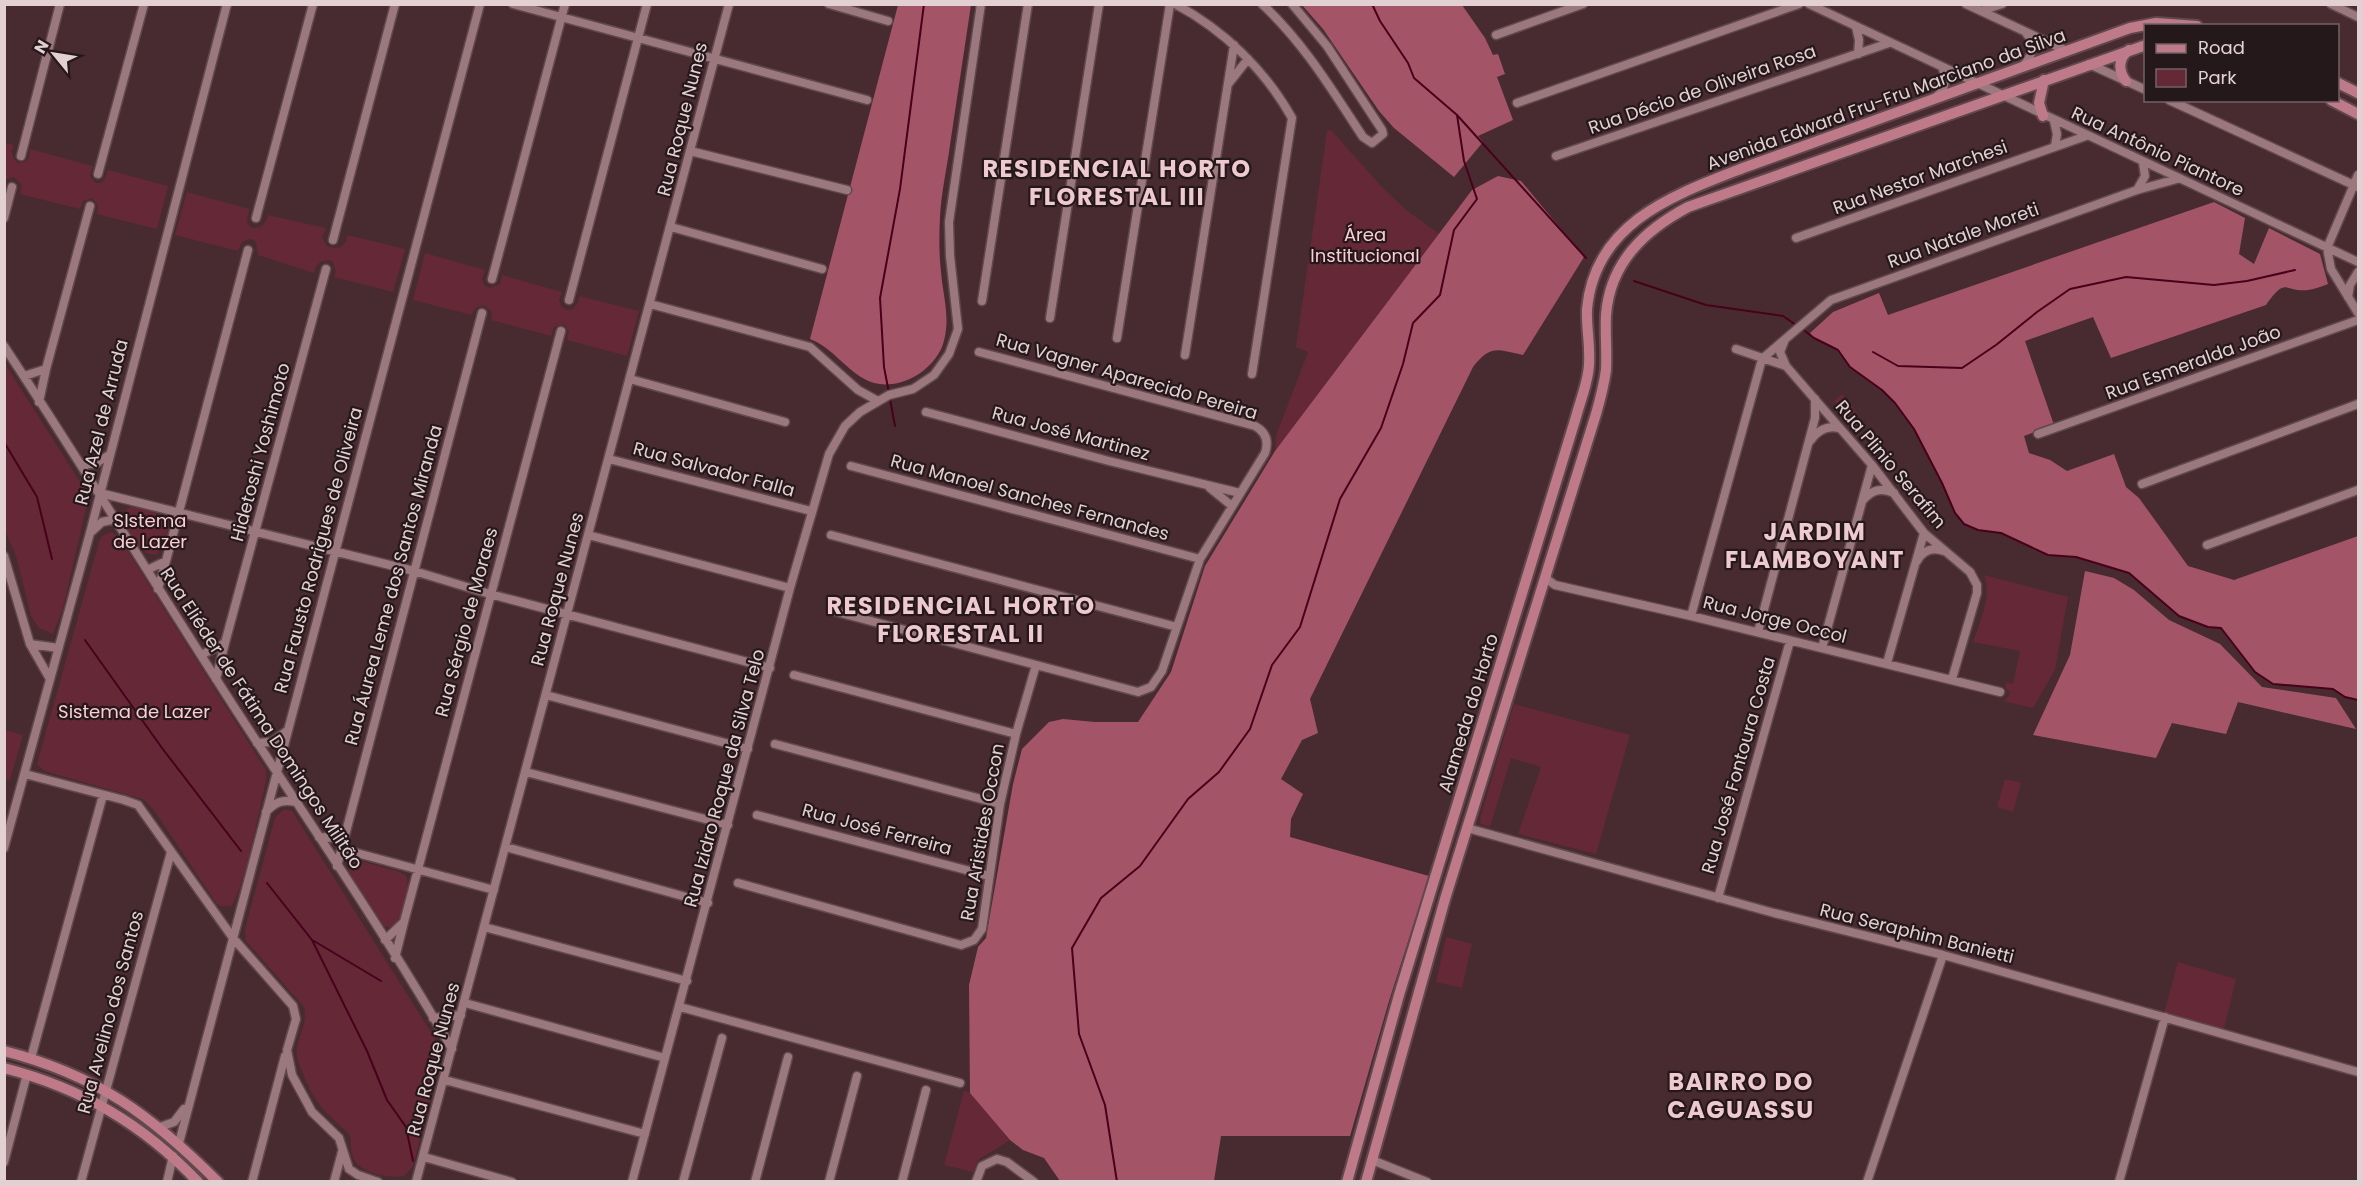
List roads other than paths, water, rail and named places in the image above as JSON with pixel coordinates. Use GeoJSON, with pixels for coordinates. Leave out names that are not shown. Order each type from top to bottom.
{"type":"FeatureCollection","features":[{"type":"Feature","properties":{"kind":"main road","name":"Avenida Edward Fru-Fru Marciano da Silva"},"geometry":{"type":"LineString","coordinates":[[2149,24],[2170,24]]}},
{"type":"Feature","properties":{"kind":"main road","name":"Avenida Edward Fru-Fru Marciano da Silva"},"geometry":{"type":"LineString","coordinates":[[1606,253],[1623,231],[1642,214],[1684,191],[2085,44],[2144,25]]}},
{"type":"Feature","properties":{"kind":"main road"},"geometry":{"type":"LineString","coordinates":[[2089,64],[2079,57],[2078,53],[2085,44],[2102,52],[2104,59]]}},
{"type":"Feature","properties":{"kind":"main road","name":"Avenida Edward Fru-Fru Marciano da Silva"},"geometry":{"type":"LineString","coordinates":[[1623,260],[1650,230],[1688,207],[2144,45]]}},
{"type":"Feature","properties":{"kind":"main road"},"geometry":{"type":"LineString","coordinates":[[2124,80],[2120,69],[2121,61],[2125,53],[2134,47]]}},
{"type":"Feature","properties":{"kind":"main road"},"geometry":{"type":"LineString","coordinates":[[2043,116],[2039,93],[2044,80]]}},
{"type":"Feature","properties":{"kind":"main road"},"geometry":{"type":"LineString","coordinates":[[2339,84],[2358,93]]}},
{"type":"Feature","properties":{"kind":"main road"},"geometry":{"type":"LineString","coordinates":[[2335,102],[2358,114]]}},
{"type":"Feature","properties":{"kind":"main road","name":"Alameda do Horto"},"geometry":{"type":"LineString","coordinates":[[1347,1182],[1399,995],[1589,372],[1587,307],[1598,269],[1606,253]]}},
{"type":"Feature","properties":{"kind":"main road","name":"Alameda do Horto"},"geometry":{"type":"LineString","coordinates":[[1366,1182],[1467,828],[1604,384],[1609,298],[1623,260]]}},
{"type":"Feature","properties":{"kind":"main road"},"geometry":{"type":"LineString","coordinates":[[1463,788],[1457,816],[1458,821],[1467,828]]}},
{"type":"Feature","properties":{"kind":"main road"},"geometry":{"type":"LineString","coordinates":[[4,1051],[31,1058],[70,1073],[137,1109],[179,1143],[218,1182]]}},
{"type":"Feature","properties":{"kind":"main road"},"geometry":{"type":"LineString","coordinates":[[4,1068],[52,1082],[136,1126],[173,1156],[198,1182]]}},
{"type":"Feature","properties":{"kind":"street"},"geometry":{"type":"LineString","coordinates":[[21,156],[60,4]]}},
{"type":"Feature","properties":{"kind":"street"},"geometry":{"type":"LineString","coordinates":[[98,174],[144,4]]}},
{"type":"Feature","properties":{"kind":"street","name":"Rua Azel de Arruda"},"geometry":{"type":"LineString","coordinates":[[4,848],[90,533],[227,4]]}},
{"type":"Feature","properties":{"kind":"street"},"geometry":{"type":"LineString","coordinates":[[256,218],[313,4]]}},
{"type":"Feature","properties":{"kind":"street"},"geometry":{"type":"LineString","coordinates":[[333,240],[395,4]]}},
{"type":"Feature","properties":{"kind":"street","name":"Rua Fausto Rodrigues de Oliveira"},"geometry":{"type":"LineString","coordinates":[[179,1143],[480,4]]}},
{"type":"Feature","properties":{"kind":"street"},"geometry":{"type":"LineString","coordinates":[[513,4],[867,100]]}},
{"type":"Feature","properties":{"kind":"street"},"geometry":{"type":"LineString","coordinates":[[492,279],[565,4]]}},
{"type":"Feature","properties":{"kind":"street"},"geometry":{"type":"LineString","coordinates":[[569,300],[647,4]]}},
{"type":"Feature","properties":{"kind":"street","name":"Rua Roque Nunes"},"geometry":{"type":"LineString","coordinates":[[416,1182],[445,1080],[729,4]]}},
{"type":"Feature","properties":{"kind":"street"},"geometry":{"type":"LineString","coordinates":[[829,4],[888,21]]}},
{"type":"Feature","properties":{"kind":"street","name":"Rua Izidro Roque da Silva Telo"},"geometry":{"type":"LineString","coordinates":[[632,1182],[790,588],[829,454],[845,426],[860,412],[889,395],[913,390],[934,375],[949,354],[958,330],[950,256],[950,222],[981,4]]}},
{"type":"Feature","properties":{"kind":"street"},"geometry":{"type":"LineString","coordinates":[[982,301],[1028,4]]}},
{"type":"Feature","properties":{"kind":"street"},"geometry":{"type":"LineString","coordinates":[[1050,318],[1099,4]]}},
{"type":"Feature","properties":{"kind":"street"},"geometry":{"type":"LineString","coordinates":[[1117,338],[1170,4]]}},
{"type":"Feature","properties":{"kind":"street"},"geometry":{"type":"LineString","coordinates":[[1175,4],[1203,20],[1234,45],[1248,59],[1292,118],[1252,374]]}},
{"type":"Feature","properties":{"kind":"street"},"geometry":{"type":"LineString","coordinates":[[1262,4],[1285,26],[1303,48],[1362,137],[1372,143],[1383,134],[1382,130],[1327,46],[1292,4]]}},
{"type":"Feature","properties":{"kind":"street"},"geometry":{"type":"LineString","coordinates":[[1496,35],[1583,4]]}},
{"type":"Feature","properties":{"kind":"street"},"geometry":{"type":"LineString","coordinates":[[1771,15],[1772,4]]}},
{"type":"Feature","properties":{"kind":"street"},"geometry":{"type":"LineString","coordinates":[[1516,103],[1800,4]]}},
{"type":"Feature","properties":{"kind":"street","name":"Rua Antônio Piantore"},"geometry":{"type":"LineString","coordinates":[[1809,4],[2000,96],[2358,262]]}},
{"type":"Feature","properties":{"kind":"street"},"geometry":{"type":"LineString","coordinates":[[1966,4],[2067,51]]}},
{"type":"Feature","properties":{"kind":"street"},"geometry":{"type":"LineString","coordinates":[[1981,11],[2002,4]]}},
{"type":"Feature","properties":{"kind":"street"},"geometry":{"type":"LineString","coordinates":[[2331,4],[2355,16]]}},
{"type":"Feature","properties":{"kind":"street"},"geometry":{"type":"LineString","coordinates":[[2345,4],[2355,16]]}},
{"type":"Feature","properties":{"kind":"street"},"geometry":{"type":"LineString","coordinates":[[1856,27],[1859,40],[1858,54]]}},
{"type":"Feature","properties":{"kind":"street"},"geometry":{"type":"LineString","coordinates":[[2021,68],[2028,61],[2033,47],[2031,38],[2026,33]]}},
{"type":"Feature","properties":{"kind":"street","name":"Rua Décio de Oliveira Rosa"},"geometry":{"type":"LineString","coordinates":[[1556,156],[1889,43]]}},
{"type":"Feature","properties":{"kind":"street"},"geometry":{"type":"LineString","coordinates":[[1185,355],[1234,45]]}},
{"type":"Feature","properties":{"kind":"street"},"geometry":{"type":"LineString","coordinates":[[1226,88],[1248,59]]}},
{"type":"Feature","properties":{"kind":"street"},"geometry":{"type":"LineString","coordinates":[[2104,59],[2124,80]]}},
{"type":"Feature","properties":{"kind":"street"},"geometry":{"type":"LineString","coordinates":[[2089,64],[2144,90]]}},
{"type":"Feature","properties":{"kind":"street"},"geometry":{"type":"LineString","coordinates":[[1934,99],[1942,91],[1946,81],[1943,69]]}},
{"type":"Feature","properties":{"kind":"street"},"geometry":{"type":"LineString","coordinates":[[2173,102],[2356,186]]}},
{"type":"Feature","properties":{"kind":"street"},"geometry":{"type":"LineString","coordinates":[[2054,121],[2057,134],[2055,146]]}},
{"type":"Feature","properties":{"kind":"street","name":"Rua Nestor Marchesi"},"geometry":{"type":"LineString","coordinates":[[1796,238],[2086,136]]}},
{"type":"Feature","properties":{"kind":"street"},"geometry":{"type":"LineString","coordinates":[[690,151],[847,190]]}},
{"type":"Feature","properties":{"kind":"street"},"geometry":{"type":"LineString","coordinates":[[2137,190],[2145,176],[2143,163]]}},
{"type":"Feature","properties":{"kind":"street"},"geometry":{"type":"LineString","coordinates":[[2358,175],[2356,186],[2326,248],[2331,269],[2358,313]]}},
{"type":"Feature","properties":{"kind":"street","name":"Rua Natale Moreti"},"geometry":{"type":"LineString","coordinates":[[1762,359],[1831,300],[2137,190],[2177,179]]}},
{"type":"Feature","properties":{"kind":"street"},"geometry":{"type":"LineString","coordinates":[[4,218],[12,187]]}},
{"type":"Feature","properties":{"kind":"street"},"geometry":{"type":"LineString","coordinates":[[39,402],[90,206]]}},
{"type":"Feature","properties":{"kind":"street"},"geometry":{"type":"LineString","coordinates":[[671,227],[822,268]]}},
{"type":"Feature","properties":{"kind":"street"},"geometry":{"type":"LineString","coordinates":[[158,589],[248,250]]}},
{"type":"Feature","properties":{"kind":"street","name":"Hidetoshi Yoshimoto"},"geometry":{"type":"LineString","coordinates":[[216,679],[326,269]]}},
{"type":"Feature","properties":{"kind":"street"},"geometry":{"type":"LineString","coordinates":[[2348,297],[2350,285],[2358,272]]}},
{"type":"Feature","properties":{"kind":"street"},"geometry":{"type":"LineString","coordinates":[[650,304],[810,347],[817,350],[835,371],[858,390],[878,401]]}},
{"type":"Feature","properties":{"kind":"street","name":"Rua Áurea Leme dos Santos Miranda"},"geometry":{"type":"LineString","coordinates":[[337,866],[482,314]]}},
{"type":"Feature","properties":{"kind":"street","name":"Rua Esmeralda João"},"geometry":{"type":"LineString","coordinates":[[2038,434],[2358,320]]}},
{"type":"Feature","properties":{"kind":"street","name":"Rua Sérgio de Moraes"},"geometry":{"type":"LineString","coordinates":[[395,958],[561,331]]}},
{"type":"Feature","properties":{"kind":"street"},"geometry":{"type":"LineString","coordinates":[[1786,366],[1780,352],[1788,336]]}},
{"type":"Feature","properties":{"kind":"street","name":"Rua Eliéder de Fátima Domingos Militão"},"geometry":{"type":"LineString","coordinates":[[4,346],[385,940],[452,1049]]}},
{"type":"Feature","properties":{"kind":"street"},"geometry":{"type":"LineString","coordinates":[[1737,349],[1786,366]]}},
{"type":"Feature","properties":{"kind":"street","name":"Rua Vagner Aparecido Pereira"},"geometry":{"type":"LineString","coordinates":[[979,352],[1255,426],[1265,435],[1267,446],[1200,559],[1162,671],[1151,687],[1132,691],[1036,665]]}},
{"type":"Feature","properties":{"kind":"street"},"geometry":{"type":"LineString","coordinates":[[1691,616],[1762,359]]}},
{"type":"Feature","properties":{"kind":"street","name":"Rua Plinio Serafim"},"geometry":{"type":"LineString","coordinates":[[1786,366],[1872,465],[1924,533],[1974,578],[1977,593],[1952,680]]}},
{"type":"Feature","properties":{"kind":"street"},"geometry":{"type":"LineString","coordinates":[[24,376],[46,369]]}},
{"type":"Feature","properties":{"kind":"street"},"geometry":{"type":"LineString","coordinates":[[630,379],[785,422]]}},
{"type":"Feature","properties":{"kind":"street"},"geometry":{"type":"LineString","coordinates":[[1758,632],[1816,412],[1815,399]]}},
{"type":"Feature","properties":{"kind":"street"},"geometry":{"type":"LineString","coordinates":[[2142,484],[2358,404]]}},
{"type":"Feature","properties":{"kind":"street","name":"Rua José Martinez"},"geometry":{"type":"LineString","coordinates":[[926,412],[1240,493]]}},
{"type":"Feature","properties":{"kind":"street"},"geometry":{"type":"LineString","coordinates":[[1806,450],[1814,437],[1823,429],[1830,426],[1840,428]]}},
{"type":"Feature","properties":{"kind":"street"},"geometry":{"type":"LineString","coordinates":[[80,464],[95,464],[110,455]]}},
{"type":"Feature","properties":{"kind":"street","name":"Rua Salvador Falla"},"geometry":{"type":"LineString","coordinates":[[609,459],[811,511]]}},
{"type":"Feature","properties":{"kind":"street"},"geometry":{"type":"LineString","coordinates":[[1822,648],[1872,465]]}},
{"type":"Feature","properties":{"kind":"street","name":"Rua Manoel Sanches Fernandes"},"geometry":{"type":"LineString","coordinates":[[851,466],[1200,559]]}},
{"type":"Feature","properties":{"kind":"street","name":"Rua José Martinez"},"geometry":{"type":"LineString","coordinates":[[1208,486],[1232,506]]}},
{"type":"Feature","properties":{"kind":"street"},"geometry":{"type":"LineString","coordinates":[[1863,500],[1874,490],[1884,489],[1894,493]]}},
{"type":"Feature","properties":{"kind":"street"},"geometry":{"type":"LineString","coordinates":[[2207,545],[2358,490]]}},
{"type":"Feature","properties":{"kind":"street"},"geometry":{"type":"LineString","coordinates":[[100,493],[414,571],[490,594],[770,668]]}},
{"type":"Feature","properties":{"kind":"street"},"geometry":{"type":"LineString","coordinates":[[90,533],[102,522],[116,519]]}},
{"type":"Feature","properties":{"kind":"street"},"geometry":{"type":"LineString","coordinates":[[1887,663],[1924,533]]}},
{"type":"Feature","properties":{"kind":"street"},"geometry":{"type":"LineString","coordinates":[[588,534],[790,588]]}},
{"type":"Feature","properties":{"kind":"street"},"geometry":{"type":"LineString","coordinates":[[831,535],[1177,627]]}},
{"type":"Feature","properties":{"kind":"street"},"geometry":{"type":"LineString","coordinates":[[1914,566],[1924,552],[1936,549],[1945,551]]}},
{"type":"Feature","properties":{"kind":"street"},"geometry":{"type":"LineString","coordinates":[[4,556],[7,577],[30,644],[50,679]]}},
{"type":"Feature","properties":{"kind":"street"},"geometry":{"type":"LineString","coordinates":[[147,570],[166,561]]}},
{"type":"Feature","properties":{"kind":"street","name":"Rua Jorge Occol"},"geometry":{"type":"LineString","coordinates":[[1546,575],[1548,580],[1555,585],[2000,692]]}},
{"type":"Feature","properties":{"kind":"street"},"geometry":{"type":"LineString","coordinates":[[837,612],[1036,665]]}},
{"type":"Feature","properties":{"kind":"street","name":"Rua José Fontoura Costa"},"geometry":{"type":"LineString","coordinates":[[1718,898],[1790,641]]}},
{"type":"Feature","properties":{"kind":"street"},"geometry":{"type":"LineString","coordinates":[[201,655],[225,643]]}},
{"type":"Feature","properties":{"kind":"street"},"geometry":{"type":"LineString","coordinates":[[30,644],[58,648]]}},
{"type":"Feature","properties":{"kind":"street","name":"Rua Aristides Occon"},"geometry":{"type":"LineString","coordinates":[[738,883],[961,945],[974,940],[982,929],[1000,804],[1016,734],[1036,665]]}},
{"type":"Feature","properties":{"kind":"street"},"geometry":{"type":"LineString","coordinates":[[794,675],[1016,734]]}},
{"type":"Feature","properties":{"kind":"street"},"geometry":{"type":"LineString","coordinates":[[546,695],[748,749]]}},
{"type":"Feature","properties":{"kind":"street"},"geometry":{"type":"LineString","coordinates":[[257,743],[272,742],[287,731]]}},
{"type":"Feature","properties":{"kind":"street"},"geometry":{"type":"LineString","coordinates":[[775,744],[1000,804]]}},
{"type":"Feature","properties":{"kind":"street"},"geometry":{"type":"LineString","coordinates":[[526,772],[728,825]]}},
{"type":"Feature","properties":{"kind":"street"},"geometry":{"type":"LineString","coordinates":[[25,774],[138,806],[232,938],[296,1012],[252,1182]]}},
{"type":"Feature","properties":{"kind":"street"},"geometry":{"type":"LineString","coordinates":[[31,1058],[103,795]]}},
{"type":"Feature","properties":{"kind":"street"},"geometry":{"type":"LineString","coordinates":[[265,812],[278,802],[286,800],[296,802]]}},
{"type":"Feature","properties":{"kind":"street","name":"Rua José Ferreira"},"geometry":{"type":"LineString","coordinates":[[757,814],[989,876]]}},
{"type":"Feature","properties":{"kind":"street","name":"Rua Seraphim Banietti"},"geometry":{"type":"LineString","coordinates":[[1467,828],[1718,898],[1942,955],[2358,1072]]}},
{"type":"Feature","properties":{"kind":"street"},"geometry":{"type":"LineString","coordinates":[[319,837],[340,838],[345,836]]}},
{"type":"Feature","properties":{"kind":"street"},"geometry":{"type":"LineString","coordinates":[[506,847],[708,903]]}},
{"type":"Feature","properties":{"kind":"street"},"geometry":{"type":"LineString","coordinates":[[342,849],[494,890]]}},
{"type":"Feature","properties":{"kind":"street","name":"Rua Avelino dos Santos"},"geometry":{"type":"LineString","coordinates":[[81,1182],[171,852]]}},
{"type":"Feature","properties":{"kind":"street"},"geometry":{"type":"LineString","coordinates":[[385,940],[404,922]]}},
{"type":"Feature","properties":{"kind":"street"},"geometry":{"type":"LineString","coordinates":[[484,927],[687,981]]}},
{"type":"Feature","properties":{"kind":"street"},"geometry":{"type":"LineString","coordinates":[[1867,1182],[1942,955]]}},
{"type":"Feature","properties":{"kind":"street"},"geometry":{"type":"LineString","coordinates":[[465,1003],[665,1058]]}},
{"type":"Feature","properties":{"kind":"street"},"geometry":{"type":"LineString","coordinates":[[680,1007],[960,1083]]}},
{"type":"Feature","properties":{"kind":"street"},"geometry":{"type":"LineString","coordinates":[[433,1018],[461,1015]]}},
{"type":"Feature","properties":{"kind":"street"},"geometry":{"type":"LineString","coordinates":[[2119,1182],[2165,1017]]}},
{"type":"Feature","properties":{"kind":"street"},"geometry":{"type":"LineString","coordinates":[[683,1182],[722,1038]]}},
{"type":"Feature","properties":{"kind":"street"},"geometry":{"type":"LineString","coordinates":[[287,1050],[292,1075],[307,1105],[318,1119],[339,1138],[345,1162],[352,1172],[378,1182]]}},
{"type":"Feature","properties":{"kind":"street"},"geometry":{"type":"LineString","coordinates":[[755,1182],[788,1057]]}},
{"type":"Feature","properties":{"kind":"street"},"geometry":{"type":"LineString","coordinates":[[4,1162],[27,1074]]}},
{"type":"Feature","properties":{"kind":"street"},"geometry":{"type":"LineString","coordinates":[[829,1182],[857,1076]]}},
{"type":"Feature","properties":{"kind":"street"},"geometry":{"type":"LineString","coordinates":[[445,1080],[645,1134]]}},
{"type":"Feature","properties":{"kind":"street"},"geometry":{"type":"LineString","coordinates":[[902,1182],[926,1090]]}},
{"type":"Feature","properties":{"kind":"street"},"geometry":{"type":"LineString","coordinates":[[160,1127],[179,1118],[188,1104]]}},
{"type":"Feature","properties":{"kind":"street"},"geometry":{"type":"LineString","coordinates":[[336,1182],[342,1149]]}},
{"type":"Feature","properties":{"kind":"street"},"geometry":{"type":"LineString","coordinates":[[168,1182],[173,1156]]}},
{"type":"Feature","properties":{"kind":"street"},"geometry":{"type":"LineString","coordinates":[[424,1157],[512,1182]]}},
{"type":"Feature","properties":{"kind":"street"},"geometry":{"type":"LineString","coordinates":[[976,1182],[982,1166],[997,1159],[1007,1162],[1034,1182]]}},
{"type":"Feature","properties":{"kind":"street"},"geometry":{"type":"LineString","coordinates":[[1372,1160],[1427,1182]]}},
{"type":"Feature","properties":{"kind":"street"},"geometry":{"type":"LineString","coordinates":[[168,1182],[174,1174],[185,1168]]}},
{"type":"Feature","properties":{"kind":"street"},"geometry":{"type":"LineString","coordinates":[[247,1182],[254,1170]]}},
{"type":"Feature","properties":{"kind":"street"},"geometry":{"type":"LineString","coordinates":[[336,1182],[352,1172]]}},
{"type":"Feature","properties":{"kind":"waterway"},"geometry":{"type":"LineString","coordinates":[[889,393],[884,367],[880,298],[900,189],[924,4]]}},
{"type":"Feature","properties":{"kind":"waterway"},"geometry":{"type":"LineString","coordinates":[[1372,4],[1380,21],[1408,63],[1414,78],[1457,115],[1586,258]]}},
{"type":"Feature","properties":{"kind":"waterway"},"geometry":{"type":"LineString","coordinates":[[1117,1182],[1105,1105],[1079,1034],[1072,948],[1101,898],[1140,866],[1188,799],[1219,772],[1250,729],[1272,665],[1300,627],[1340,499],[1381,428],[1403,364],[1413,323],[1440,295],[1454,230],[1477,199],[1464,161],[1457,115]]}},
{"type":"Feature","properties":{"kind":"waterway"},"geometry":{"type":"LineString","coordinates":[[1873,352],[1898,366],[1962,368],[2070,289],[2126,277],[2214,285],[2247,281],[2295,270]]}},
{"type":"Feature","properties":{"kind":"waterway"},"geometry":{"type":"LineString","coordinates":[[1634,281],[1706,305],[1783,316],[1796,325]]}},
{"type":"Feature","properties":{"kind":"waterway"},"geometry":{"type":"LineString","coordinates":[[1801,328],[1814,338],[1838,350],[1850,367],[1882,390],[1895,403],[1914,429],[1955,513],[1964,524],[1978,530],[2001,533],[2048,555],[2076,557],[2129,573],[2179,616],[2208,627],[2221,628],[2255,672],[2273,684],[2333,689],[2345,697],[2358,700]]}},
{"type":"Feature","properties":{"kind":"waterway"},"geometry":{"type":"LineString","coordinates":[[890,399],[895,426]]}},
{"type":"Feature","properties":{"kind":"waterway"},"geometry":{"type":"LineString","coordinates":[[4,442],[37,497],[52,559]]}},
{"type":"Feature","properties":{"kind":"waterway"},"geometry":{"type":"LineString","coordinates":[[85,640],[162,748],[241,851]]}},
{"type":"Feature","properties":{"kind":"waterway"},"geometry":{"type":"LineString","coordinates":[[267,883],[312,940],[367,1051],[387,1100],[406,1127],[413,1161]]}},
{"type":"Feature","properties":{"kind":"waterway"},"geometry":{"type":"LineString","coordinates":[[314,941],[381,981]]}},
{"type":"Feature","properties":{"kind":"district","name":"RESIDENCIAL HORTO FLORESTAL III"},"geometry":{"type":"Point","coordinates":[1117,182]}},
{"type":"Feature","properties":{"kind":"district","name":"JARDIM FLAMBOYANT"},"geometry":{"type":"Point","coordinates":[1815,545]}},
{"type":"Feature","properties":{"kind":"district","name":"RESIDENCIAL HORTO FLORESTAL II"},"geometry":{"type":"Point","coordinates":[961,619]}},
{"type":"Feature","properties":{"kind":"district","name":"BAIRRO DO CAGUASSU"},"geometry":{"type":"Point","coordinates":[1741,1095]}},
{"type":"Feature","properties":{"kind":"park label","name":"Área Institucional"},"geometry":{"type":"Point","coordinates":[1365,244]}},
{"type":"Feature","properties":{"kind":"park label","name":"SIstema de Lazer"},"geometry":{"type":"Point","coordinates":[150,530]}},
{"type":"Feature","properties":{"kind":"park label","name":"Sistema de Lazer"},"geometry":{"type":"Point","coordinates":[134,711]}}]}
